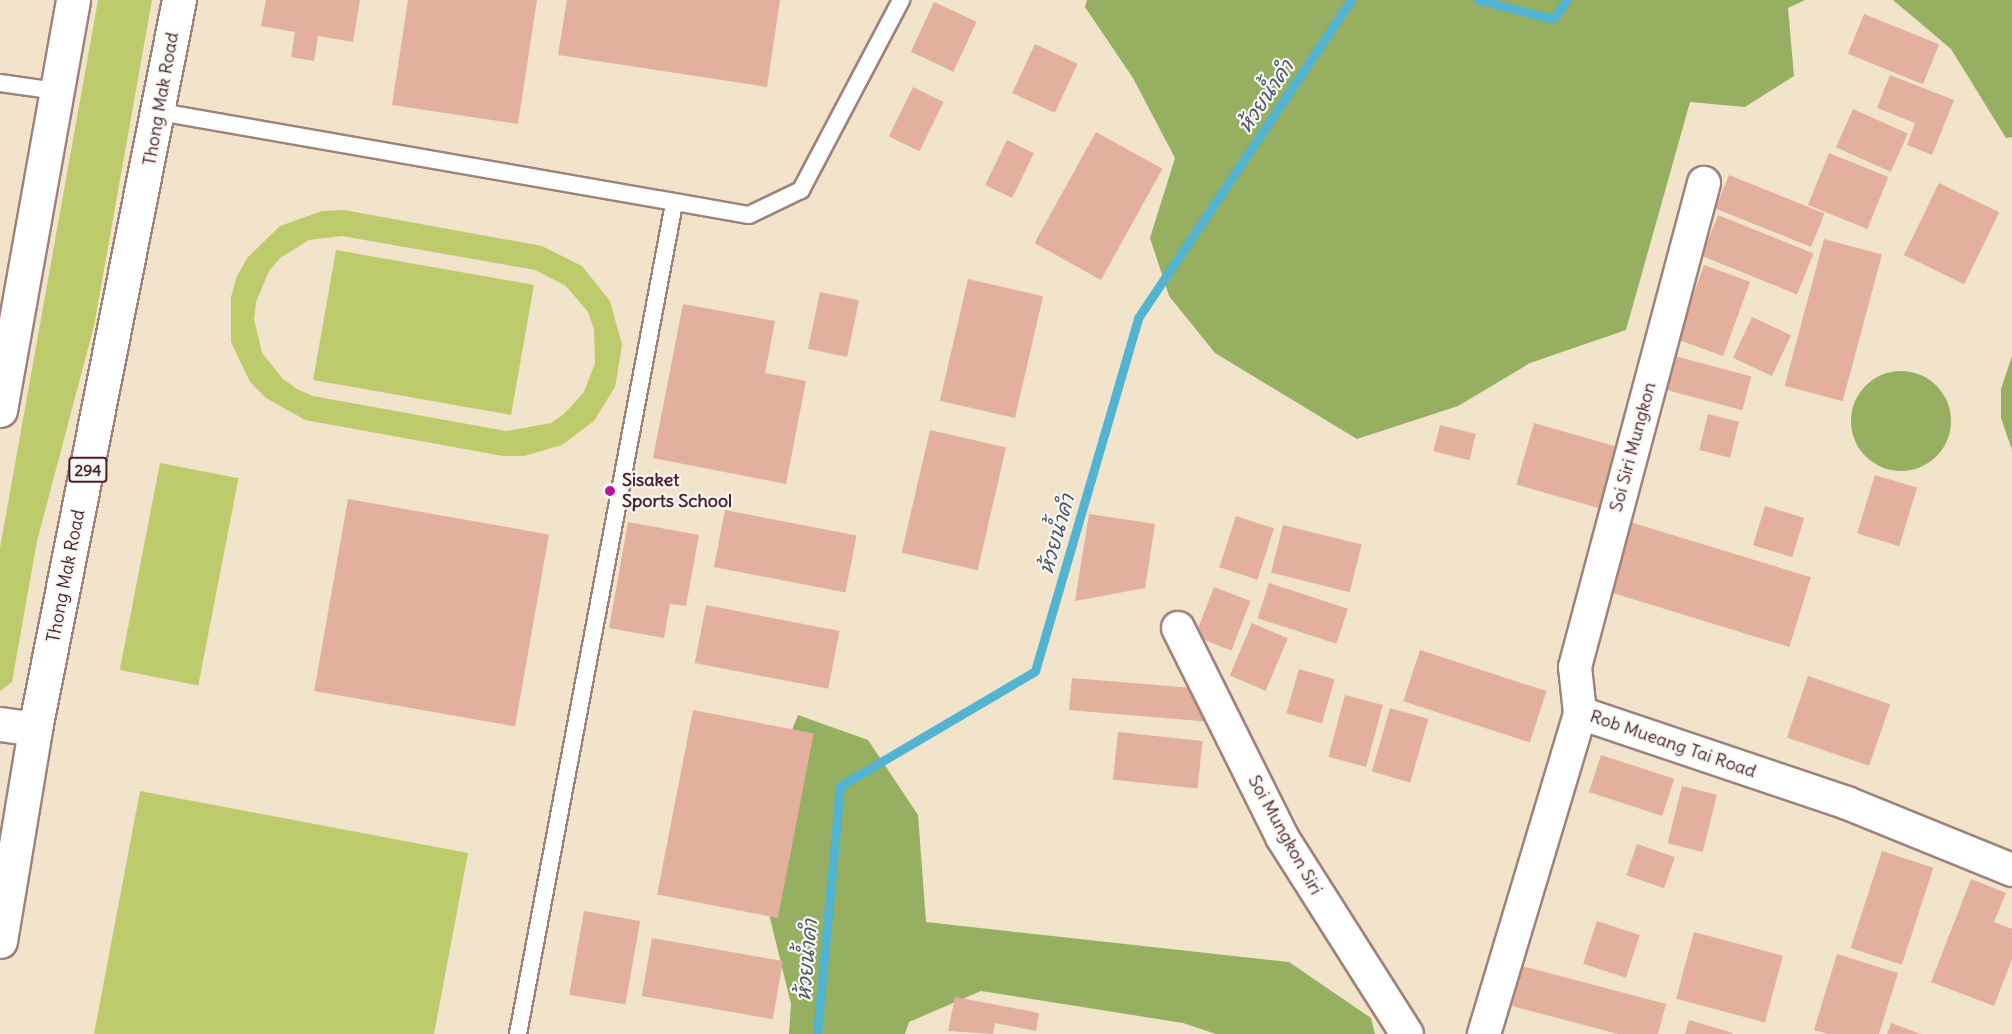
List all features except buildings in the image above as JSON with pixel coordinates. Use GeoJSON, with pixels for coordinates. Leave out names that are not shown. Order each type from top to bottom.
{"type":"FeatureCollection","features":[{"type":"Feature","properties":{"kind":"main road"},"geometry":{"type":"LineString","coordinates":[[0,410],[73,0]]}},
{"type":"Feature","properties":{"kind":"main road","name":"Thong Mak Road"},"geometry":{"type":"LineString","coordinates":[[0,941],[36,729],[160,112],[179,0]]}},
{"type":"Feature","properties":{"kind":"main road"},"geometry":{"type":"LineString","coordinates":[[0,724],[36,729]]}},
{"type":"Feature","properties":{"kind":"street","name":"Soi Siri Mungkon"},"geometry":{"type":"LineString","coordinates":[[1580,713],[1575,667],[1704,183]]}},
{"type":"Feature","properties":{"kind":"street","name":"Soi Mungkon Siri"},"geometry":{"type":"LineString","coordinates":[[1178,628],[1282,837],[1407,1034]]}},
{"type":"Feature","properties":{"kind":"street","name":"Rob Mueang Tai Road"},"geometry":{"type":"LineString","coordinates":[[1484,1034],[1580,713],[1846,803],[2012,870]]}},
{"type":"Feature","properties":{"kind":"lane"},"geometry":{"type":"LineString","coordinates":[[160,112],[674,204],[749,215],[801,190],[901,0]]}},
{"type":"Feature","properties":{"kind":"lane"},"geometry":{"type":"LineString","coordinates":[[0,83],[57,91]]}},
{"type":"Feature","properties":{"kind":"lane"},"geometry":{"type":"LineString","coordinates":[[518,1034],[674,204]]}},
{"type":"Feature","properties":{"kind":"green space"},"geometry":{"type":"Polygon","coordinates":[[[98,0],[152,0],[94,326],[37,541],[12,682],[0,691],[0,548],[98,0]]]}},
{"type":"Feature","properties":{"kind":"green space"},"geometry":{"type":"Polygon","coordinates":[[[1087,0],[1805,0],[1788,8],[1794,76],[1745,107],[1690,102],[1626,330],[1530,363],[1458,406],[1357,439],[1215,353],[1169,296],[1150,238],[1175,158],[1133,78],[1085,7],[1087,0]]]}},
{"type":"Feature","properties":{"kind":"green space"},"geometry":{"type":"Polygon","coordinates":[[[1893,0],[2012,0],[2012,137],[2006,138],[1951,49],[1893,0]]]}},
{"type":"Feature","properties":{"kind":"green space"},"geometry":{"type":"Polygon","coordinates":[[[344,210],[542,246],[582,266],[610,301],[622,345],[615,387],[594,421],[562,445],[524,456],[503,456],[305,420],[266,398],[250,382],[231,342],[231,297],[237,276],[248,257],[280,226],[322,211],[344,210]],[[342,236],[309,240],[280,258],[269,271],[256,302],[254,319],[262,353],[283,379],[313,396],[506,431],[551,423],[564,414],[584,392],[595,363],[594,329],[588,312],[566,286],[535,270],[342,236]]]}},
{"type":"Feature","properties":{"kind":"green space"},"geometry":{"type":"Polygon","coordinates":[[[336,250],[534,285],[511,415],[313,380],[336,250]]]}},
{"type":"Feature","properties":{"kind":"green space"},"geometry":{"type":"Polygon","coordinates":[[[2012,356],[2012,450],[2001,418],[2001,389],[2012,356]]]}},
{"type":"Feature","properties":{"kind":"green space"},"geometry":{"type":"Polygon","coordinates":[[[1901,371],[1929,379],[1943,393],[1951,421],[1943,449],[1929,463],[1901,471],[1873,463],[1859,449],[1851,421],[1859,393],[1873,379],[1901,371]]]}},
{"type":"Feature","properties":{"kind":"green space"},"geometry":{"type":"Polygon","coordinates":[[[160,463],[239,478],[198,685],[120,670],[160,463]]]}},
{"type":"Feature","properties":{"kind":"green space"},"geometry":{"type":"Polygon","coordinates":[[[798,715],[868,740],[918,815],[926,922],[1289,962],[1371,1018],[1375,1034],[1216,1034],[1183,1023],[981,991],[909,1022],[905,1034],[789,1034],[791,1004],[750,836],[798,715]]]}},
{"type":"Feature","properties":{"kind":"green space"},"geometry":{"type":"Polygon","coordinates":[[[140,791],[468,853],[434,1034],[94,1034],[140,791]]]}},
{"type":"Feature","properties":{"kind":"waterway","name":"ห้วยน้ำคำ"},"geometry":{"type":"LineString","coordinates":[[817,1034],[840,786],[1035,671],[1138,318],[1351,0]]}},
{"type":"Feature","properties":{"kind":"waterway","name":"ห้วยน้ำคำ"},"geometry":{"type":"LineString","coordinates":[[1478,0],[1553,19],[1567,0]]}},
{"type":"Feature","properties":{"kind":"place","name":"Sisaket Sports School"},"geometry":{"type":"Point","coordinates":[610,491]}}]}
